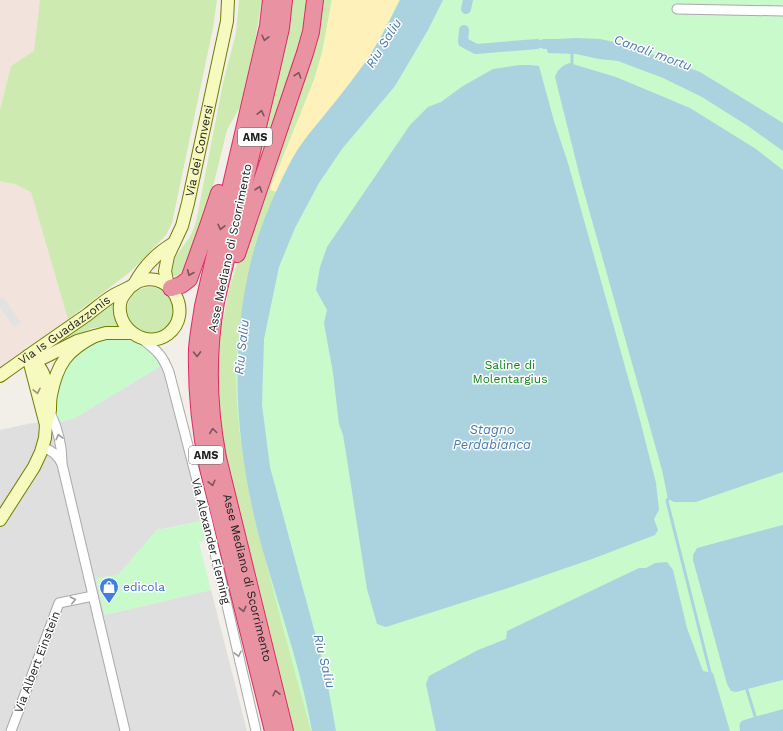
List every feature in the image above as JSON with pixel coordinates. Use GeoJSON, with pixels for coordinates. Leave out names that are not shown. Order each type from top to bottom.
{"type":"FeatureCollection","features":[{"type":"Feature","properties":{"kind":"highway","name":"Asse Mediano di Scorrimento"},"geometry":{"type":"LineString","coordinates":[[271,0],[268,26],[203,306],[197,348],[198,410],[202,439],[273,731]]}},
{"type":"Feature","properties":{"kind":"highway","name":"Asse Mediano di Scorrimento"},"geometry":{"type":"LineString","coordinates":[[284,0],[281,28],[216,302],[211,339],[210,399],[212,431],[218,458],[286,731]]}},
{"type":"Feature","properties":{"kind":"highway"},"geometry":{"type":"LineString","coordinates":[[223,274],[231,269],[286,112],[310,32],[316,0]]}},
{"type":"Feature","properties":{"kind":"highway"},"geometry":{"type":"LineString","coordinates":[[170,287],[181,285],[189,279],[222,185],[233,175]]}},
{"type":"Feature","properties":{"kind":"street","name":"Via dei Conversi"},"geometry":{"type":"LineString","coordinates":[[132,285],[142,270],[164,249],[174,243],[182,226],[226,21],[228,0]]}},
{"type":"Feature","properties":{"kind":"street"},"geometry":{"type":"LineString","coordinates":[[677,9],[783,11]]}},
{"type":"Feature","properties":{"kind":"street"},"geometry":{"type":"LineString","coordinates":[[170,287],[154,280],[141,281],[132,285],[123,296],[120,307],[122,321],[136,335],[151,339],[164,336],[174,328],[179,317],[180,308],[178,297],[170,287],[165,271],[168,256],[174,243]]}},
{"type":"Feature","properties":{"kind":"street"},"geometry":{"type":"LineString","coordinates":[[115,295],[142,270]]}},
{"type":"Feature","properties":{"kind":"street","name":"Via Is Guadazzonis"},"geometry":{"type":"LineString","coordinates":[[0,376],[115,295],[132,285]]}},
{"type":"Feature","properties":{"kind":"street","name":"Via Is Guadazzonis"},"geometry":{"type":"LineString","coordinates":[[95,336],[106,333],[136,335]]}},
{"type":"Feature","properties":{"kind":"street","name":"Via Alexander Fleming"},"geometry":{"type":"LineString","coordinates":[[136,335],[159,353],[164,359],[169,372],[208,524],[256,731]]}},
{"type":"Feature","properties":{"kind":"street"},"geometry":{"type":"LineString","coordinates":[[28,356],[43,358],[47,357],[78,342],[95,336]]}},
{"type":"Feature","properties":{"kind":"street"},"geometry":{"type":"LineString","coordinates":[[50,396],[62,361],[79,345],[95,336]]}},
{"type":"Feature","properties":{"kind":"street"},"geometry":{"type":"LineString","coordinates":[[0,520],[34,467],[43,447],[46,425],[50,412],[50,396],[45,377],[39,364],[28,356]]}},
{"type":"Feature","properties":{"kind":"street"},"geometry":{"type":"LineString","coordinates":[[28,356],[46,425]]}},
{"type":"Feature","properties":{"kind":"street"},"geometry":{"type":"LineString","coordinates":[[50,412],[61,447],[62,464],[125,731]]}},
{"type":"Feature","properties":{"kind":"street"},"geometry":{"type":"LineString","coordinates":[[43,447],[55,453],[62,464]]}},
{"type":"Feature","properties":{"kind":"street","name":"Via Albert Einstein"},"geometry":{"type":"LineString","coordinates":[[11,731],[59,603],[93,596]]}},
{"type":"Feature","properties":{"kind":"shaded area"},"geometry":{"type":"Polygon","coordinates":[[[0,0],[203,0],[172,223],[166,235],[130,272],[0,370],[0,0]]]}},
{"type":"Feature","properties":{"kind":"shaded area"},"geometry":{"type":"Polygon","coordinates":[[[3,297],[21,322],[14,327],[0,308],[0,299],[3,297]]]}},
{"type":"Feature","properties":{"kind":"shaded area"},"geometry":{"type":"Polygon","coordinates":[[[162,365],[169,382],[201,521],[157,530],[118,575],[96,579],[105,615],[211,590],[247,731],[0,731],[0,430],[32,423],[59,422],[75,418],[162,365]]]}},
{"type":"Feature","properties":{"kind":"green space"},"geometry":{"type":"Polygon","coordinates":[[[40,0],[217,0],[213,28],[172,223],[166,235],[130,272],[68,319],[31,192],[15,184],[0,181],[0,110],[11,66],[34,51],[40,0]]]}},
{"type":"Feature","properties":{"kind":"green space"},"geometry":{"type":"Polygon","coordinates":[[[239,0],[262,0],[254,47],[241,105],[227,130],[209,203],[185,268],[178,277],[171,273],[171,268],[177,254],[190,236],[197,217],[223,83],[236,33],[239,0]]]}},
{"type":"Feature","properties":{"kind":"green space"},"geometry":{"type":"Polygon","coordinates":[[[291,0],[309,0],[301,46],[247,198],[291,0]]]}},
{"type":"Feature","properties":{"kind":"green space"},"geometry":{"type":"Polygon","coordinates":[[[322,0],[332,0],[322,53],[314,80],[270,189],[277,192],[267,213],[252,259],[242,312],[239,426],[250,496],[312,731],[292,731],[231,487],[215,405],[217,352],[229,289],[322,0]]]}},
{"type":"Feature","properties":{"kind":"green space","name":"Saline di Molentargius"},"geometry":{"type":"Polygon","coordinates":[[[399,0],[783,0],[783,731],[311,731],[269,574],[245,465],[238,421],[236,364],[238,340],[248,280],[369,62],[399,0]]]}},
{"type":"Feature","properties":{"kind":"green space"},"geometry":{"type":"Polygon","coordinates":[[[146,287],[154,287],[163,291],[169,297],[173,310],[169,323],[163,329],[154,333],[146,333],[137,329],[131,323],[127,314],[127,306],[131,297],[137,291],[146,287]]]}},
{"type":"Feature","properties":{"kind":"green space"},"geometry":{"type":"Polygon","coordinates":[[[112,304],[115,306],[118,326],[92,328],[47,351],[112,304]]]}},
{"type":"Feature","properties":{"kind":"green space"},"geometry":{"type":"Polygon","coordinates":[[[102,338],[116,338],[142,344],[153,352],[162,365],[75,418],[59,422],[55,402],[55,390],[67,363],[83,346],[102,338]]]}},
{"type":"Feature","properties":{"kind":"green space"},"geometry":{"type":"Polygon","coordinates":[[[201,521],[205,540],[199,542],[211,590],[105,615],[96,578],[118,575],[157,530],[201,521]]]}},
{"type":"Feature","properties":{"kind":"sand"},"geometry":{"type":"Polygon","coordinates":[[[332,0],[400,0],[362,68],[305,140],[277,192],[270,190],[314,80],[322,53],[332,0]]]}},
{"type":"Feature","properties":{"kind":"water","name":"Riu Saliu"},"geometry":{"type":"Polygon","coordinates":[[[400,0],[443,0],[428,30],[395,86],[342,149],[319,183],[295,228],[279,267],[264,339],[262,405],[270,467],[325,670],[336,731],[312,731],[298,669],[268,568],[249,493],[239,416],[237,377],[243,299],[251,261],[263,222],[292,159],[304,141],[367,60],[400,0]]]}},
{"type":"Feature","properties":{"kind":"water"},"geometry":{"type":"Polygon","coordinates":[[[577,38],[600,39],[628,45],[700,72],[783,123],[783,151],[748,126],[702,97],[663,78],[618,61],[576,54],[548,53],[546,47],[549,41],[577,38]]]}},
{"type":"Feature","properties":{"kind":"water"},"geometry":{"type":"Polygon","coordinates":[[[569,63],[616,77],[690,108],[756,149],[783,170],[783,472],[696,502],[674,502],[668,499],[662,470],[582,185],[555,77],[560,68],[569,63]]]}},
{"type":"Feature","properties":{"kind":"water","name":"Stagno Perdabianca"},"geometry":{"type":"Polygon","coordinates":[[[519,65],[539,66],[554,121],[568,163],[640,420],[656,483],[659,510],[654,519],[658,530],[655,535],[592,559],[508,588],[386,627],[377,624],[367,589],[343,435],[339,424],[333,373],[324,323],[327,310],[316,290],[320,267],[327,247],[410,125],[428,107],[441,102],[463,86],[493,69],[519,65]]]}},
{"type":"Feature","properties":{"kind":"water"},"geometry":{"type":"Polygon","coordinates":[[[783,525],[783,680],[736,692],[731,691],[727,684],[693,560],[693,555],[697,548],[783,525]]]}},
{"type":"Feature","properties":{"kind":"water"},"geometry":{"type":"Polygon","coordinates":[[[667,562],[673,570],[687,628],[703,671],[713,673],[730,731],[436,731],[426,684],[429,676],[478,650],[506,639],[507,631],[639,568],[646,568],[655,563],[667,562]]]}},
{"type":"Feature","properties":{"kind":"water"},"geometry":{"type":"Polygon","coordinates":[[[783,709],[783,731],[740,731],[740,724],[742,721],[783,709]]]}},
{"type":"Feature","properties":{"kind":"waterway","name":"Canali mortu"},"geometry":{"type":"LineString","coordinates":[[466,9],[468,0]]}},
{"type":"Feature","properties":{"kind":"waterway","name":"Canali mortu"},"geometry":{"type":"LineString","coordinates":[[464,30],[463,42],[476,49],[537,44]]}},
{"type":"Feature","properties":{"kind":"waterway","name":"Canali mortu"},"geometry":{"type":"LineString","coordinates":[[544,44],[561,44]]}},
{"type":"Feature","properties":{"kind":"waterway"},"geometry":{"type":"LineString","coordinates":[[572,50],[572,64]]}},
{"type":"Feature","properties":{"kind":"waterway"},"geometry":{"type":"LineString","coordinates":[[668,499],[667,501],[710,672]]}},
{"type":"Feature","properties":{"kind":"waterway"},"geometry":{"type":"LineString","coordinates":[[747,690],[755,716]]}},
{"type":"Feature","properties":{"kind":"place","name":"edicola"},"geometry":{"type":"Point","coordinates":[109,604]}}]}
